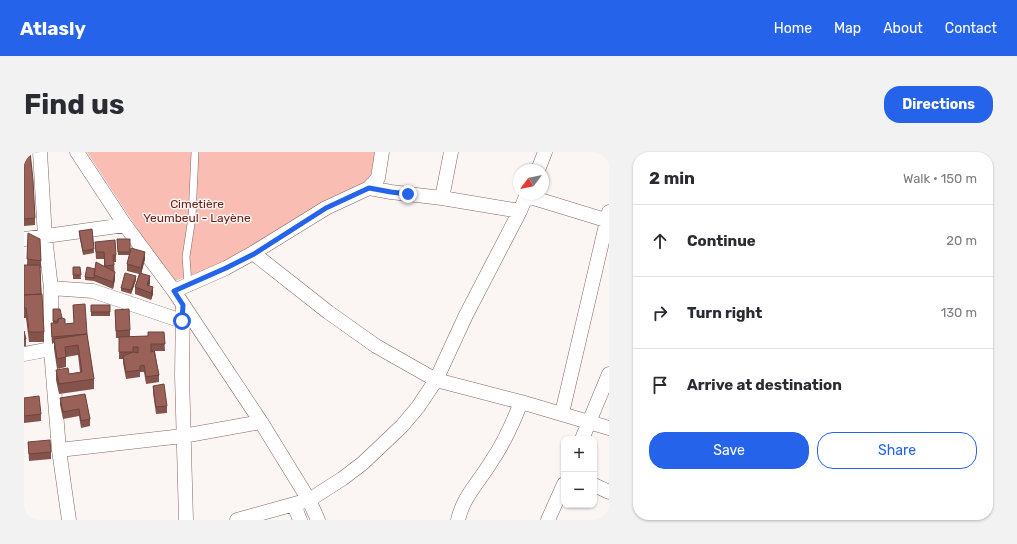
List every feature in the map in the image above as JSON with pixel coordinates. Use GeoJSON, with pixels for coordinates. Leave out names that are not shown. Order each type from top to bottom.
{"type":"FeatureCollection","features":[{"type":"Feature","properties":{"kind":"street"},"geometry":{"type":"LineString","coordinates":[[40,152],[45,237],[51,288],[51,350],[59,450],[70,520]]}},
{"type":"Feature","properties":{"kind":"street"},"geometry":{"type":"LineString","coordinates":[[77,152],[125,225],[174,291],[261,422],[309,500],[318,520]]}},
{"type":"Feature","properties":{"kind":"street"},"geometry":{"type":"LineString","coordinates":[[174,291],[254,254],[326,208],[369,188],[378,178],[382,152]]}},
{"type":"Feature","properties":{"kind":"street"},"geometry":{"type":"LineString","coordinates":[[442,198],[452,152]]}},
{"type":"Feature","properties":{"kind":"street"},"geometry":{"type":"LineString","coordinates":[[540,164],[545,152]]}},
{"type":"Feature","properties":{"kind":"street"},"geometry":{"type":"LineString","coordinates":[[369,188],[520,211]]}},
{"type":"Feature","properties":{"kind":"street"},"geometry":{"type":"LineString","coordinates":[[237,520],[309,500],[342,480],[389,440],[402,426],[418,407],[436,380],[466,315],[525,200]]}},
{"type":"Feature","properties":{"kind":"street"},"geometry":{"type":"LineString","coordinates":[[545,200],[608,217],[562,413]]}},
{"type":"Feature","properties":{"kind":"street"},"geometry":{"type":"LineString","coordinates":[[24,239],[125,225]]}},
{"type":"Feature","properties":{"kind":"street"},"geometry":{"type":"LineString","coordinates":[[254,254],[339,320],[376,346],[436,380],[562,413],[609,428]]}},
{"type":"Feature","properties":{"kind":"street"},"geometry":{"type":"LineString","coordinates":[[51,288],[93,291],[182,321]]}},
{"type":"Feature","properties":{"kind":"street"},"geometry":{"type":"LineString","coordinates":[[183,305],[183,436],[186,520]]}},
{"type":"Feature","properties":{"kind":"street"},"geometry":{"type":"LineString","coordinates":[[24,354],[51,350]]}},
{"type":"Feature","properties":{"kind":"street"},"geometry":{"type":"LineString","coordinates":[[583,436],[609,374]]}},
{"type":"Feature","properties":{"kind":"street"},"geometry":{"type":"LineString","coordinates":[[458,520],[461,507],[506,438],[521,402]]}},
{"type":"Feature","properties":{"kind":"street"},"geometry":{"type":"LineString","coordinates":[[59,450],[183,436],[261,422]]}},
{"type":"Feature","properties":{"kind":"street"},"geometry":{"type":"LineString","coordinates":[[597,486],[609,492]]}},
{"type":"Feature","properties":{"kind":"street"},"geometry":{"type":"LineString","coordinates":[[548,520],[561,491]]}},
{"type":"Feature","properties":{"kind":"street"},"geometry":{"type":"LineString","coordinates":[[294,505],[300,520]]}},
{"type":"Feature","properties":{"kind":"lane"},"geometry":{"type":"LineString","coordinates":[[188,284],[186,257],[192,217],[195,152]]}},
{"type":"Feature","properties":{"kind":"green space","name":"Cimetière Yeumbeul - Layène"},"geometry":{"type":"Polygon","coordinates":[[[87,152],[376,152],[371,184],[253,253],[172,282],[87,152]]]}},
{"type":"Feature","properties":{"kind":"building"},"geometry":{"type":"Polygon","coordinates":[[[30,152],[35,218],[24,219],[24,153],[30,152]]]}},
{"type":"Feature","properties":{"kind":"building"},"geometry":{"type":"Polygon","coordinates":[[[92,229],[94,249],[83,251],[79,231],[92,229]]]}},
{"type":"Feature","properties":{"kind":"building"},"geometry":{"type":"Polygon","coordinates":[[[28,233],[40,239],[41,261],[27,259],[28,233]]]}},
{"type":"Feature","properties":{"kind":"building"},"geometry":{"type":"Polygon","coordinates":[[[117,239],[130,239],[130,252],[118,252],[117,239]]]}},
{"type":"Feature","properties":{"kind":"building"},"geometry":{"type":"Polygon","coordinates":[[[115,240],[116,255],[113,255],[114,265],[105,266],[104,252],[96,252],[95,242],[115,240]]]}},
{"type":"Feature","properties":{"kind":"building"},"geometry":{"type":"Polygon","coordinates":[[[131,248],[145,252],[141,268],[127,264],[131,248]]]}},
{"type":"Feature","properties":{"kind":"building"},"geometry":{"type":"Polygon","coordinates":[[[96,262],[115,272],[113,282],[94,275],[96,262]]]}},
{"type":"Feature","properties":{"kind":"building"},"geometry":{"type":"Polygon","coordinates":[[[24,265],[40,265],[41,294],[24,295],[24,265]]]}},
{"type":"Feature","properties":{"kind":"building"},"geometry":{"type":"Polygon","coordinates":[[[73,267],[80,267],[81,275],[73,275],[73,267]]]}},
{"type":"Feature","properties":{"kind":"building"},"geometry":{"type":"Polygon","coordinates":[[[87,267],[95,269],[94,278],[85,277],[87,267]]]}},
{"type":"Feature","properties":{"kind":"building"},"geometry":{"type":"Polygon","coordinates":[[[125,273],[136,276],[131,290],[121,288],[125,273]]]}},
{"type":"Feature","properties":{"kind":"building"},"geometry":{"type":"Polygon","coordinates":[[[140,273],[150,276],[147,285],[153,287],[151,293],[135,287],[140,273]]]}},
{"type":"Feature","properties":{"kind":"building"},"geometry":{"type":"Polygon","coordinates":[[[42,294],[44,332],[29,332],[26,308],[24,308],[24,295],[42,294]]]}},
{"type":"Feature","properties":{"kind":"building"},"geometry":{"type":"Polygon","coordinates":[[[85,304],[87,334],[52,337],[51,323],[58,323],[58,319],[62,318],[65,319],[65,324],[74,323],[73,305],[85,304]]]}},
{"type":"Feature","properties":{"kind":"building"},"geometry":{"type":"Polygon","coordinates":[[[91,305],[110,305],[110,312],[91,312],[91,305]]]}},
{"type":"Feature","properties":{"kind":"building"},"geometry":{"type":"Polygon","coordinates":[[[53,309],[60,309],[62,318],[58,319],[58,321],[53,321],[53,309]]]}},
{"type":"Feature","properties":{"kind":"building"},"geometry":{"type":"Polygon","coordinates":[[[129,309],[130,330],[116,331],[115,310],[129,309]]]}},
{"type":"Feature","properties":{"kind":"building"},"geometry":{"type":"Polygon","coordinates":[[[148,332],[164,332],[165,344],[151,344],[151,352],[154,351],[159,375],[146,377],[144,365],[140,366],[140,370],[126,372],[123,356],[133,352],[119,352],[119,337],[148,336],[148,332]],[[133,347],[133,352],[138,353],[138,347],[133,347]]]}},
{"type":"Feature","properties":{"kind":"building"},"geometry":{"type":"Polygon","coordinates":[[[87,334],[94,379],[59,384],[56,370],[68,368],[69,374],[82,372],[78,345],[65,347],[66,357],[57,359],[54,339],[87,334]]]}},
{"type":"Feature","properties":{"kind":"building"},"geometry":{"type":"Polygon","coordinates":[[[164,384],[167,406],[156,407],[153,386],[164,384]]]}},
{"type":"Feature","properties":{"kind":"building"},"geometry":{"type":"Polygon","coordinates":[[[85,394],[90,419],[81,421],[79,409],[63,412],[60,398],[85,394]]]}},
{"type":"Feature","properties":{"kind":"building"},"geometry":{"type":"Polygon","coordinates":[[[39,396],[41,414],[24,416],[24,398],[39,396]]]}},
{"type":"Feature","properties":{"kind":"building"},"geometry":{"type":"Polygon","coordinates":[[[50,440],[51,452],[29,454],[28,442],[50,440]]]}},
{"type":"Feature","properties":{"kind":"route"},"geometry":{"type":"LineString","coordinates":[[182,321],[183,305],[174,291],[254,254],[326,208],[369,188],[408,194]]}}]}
